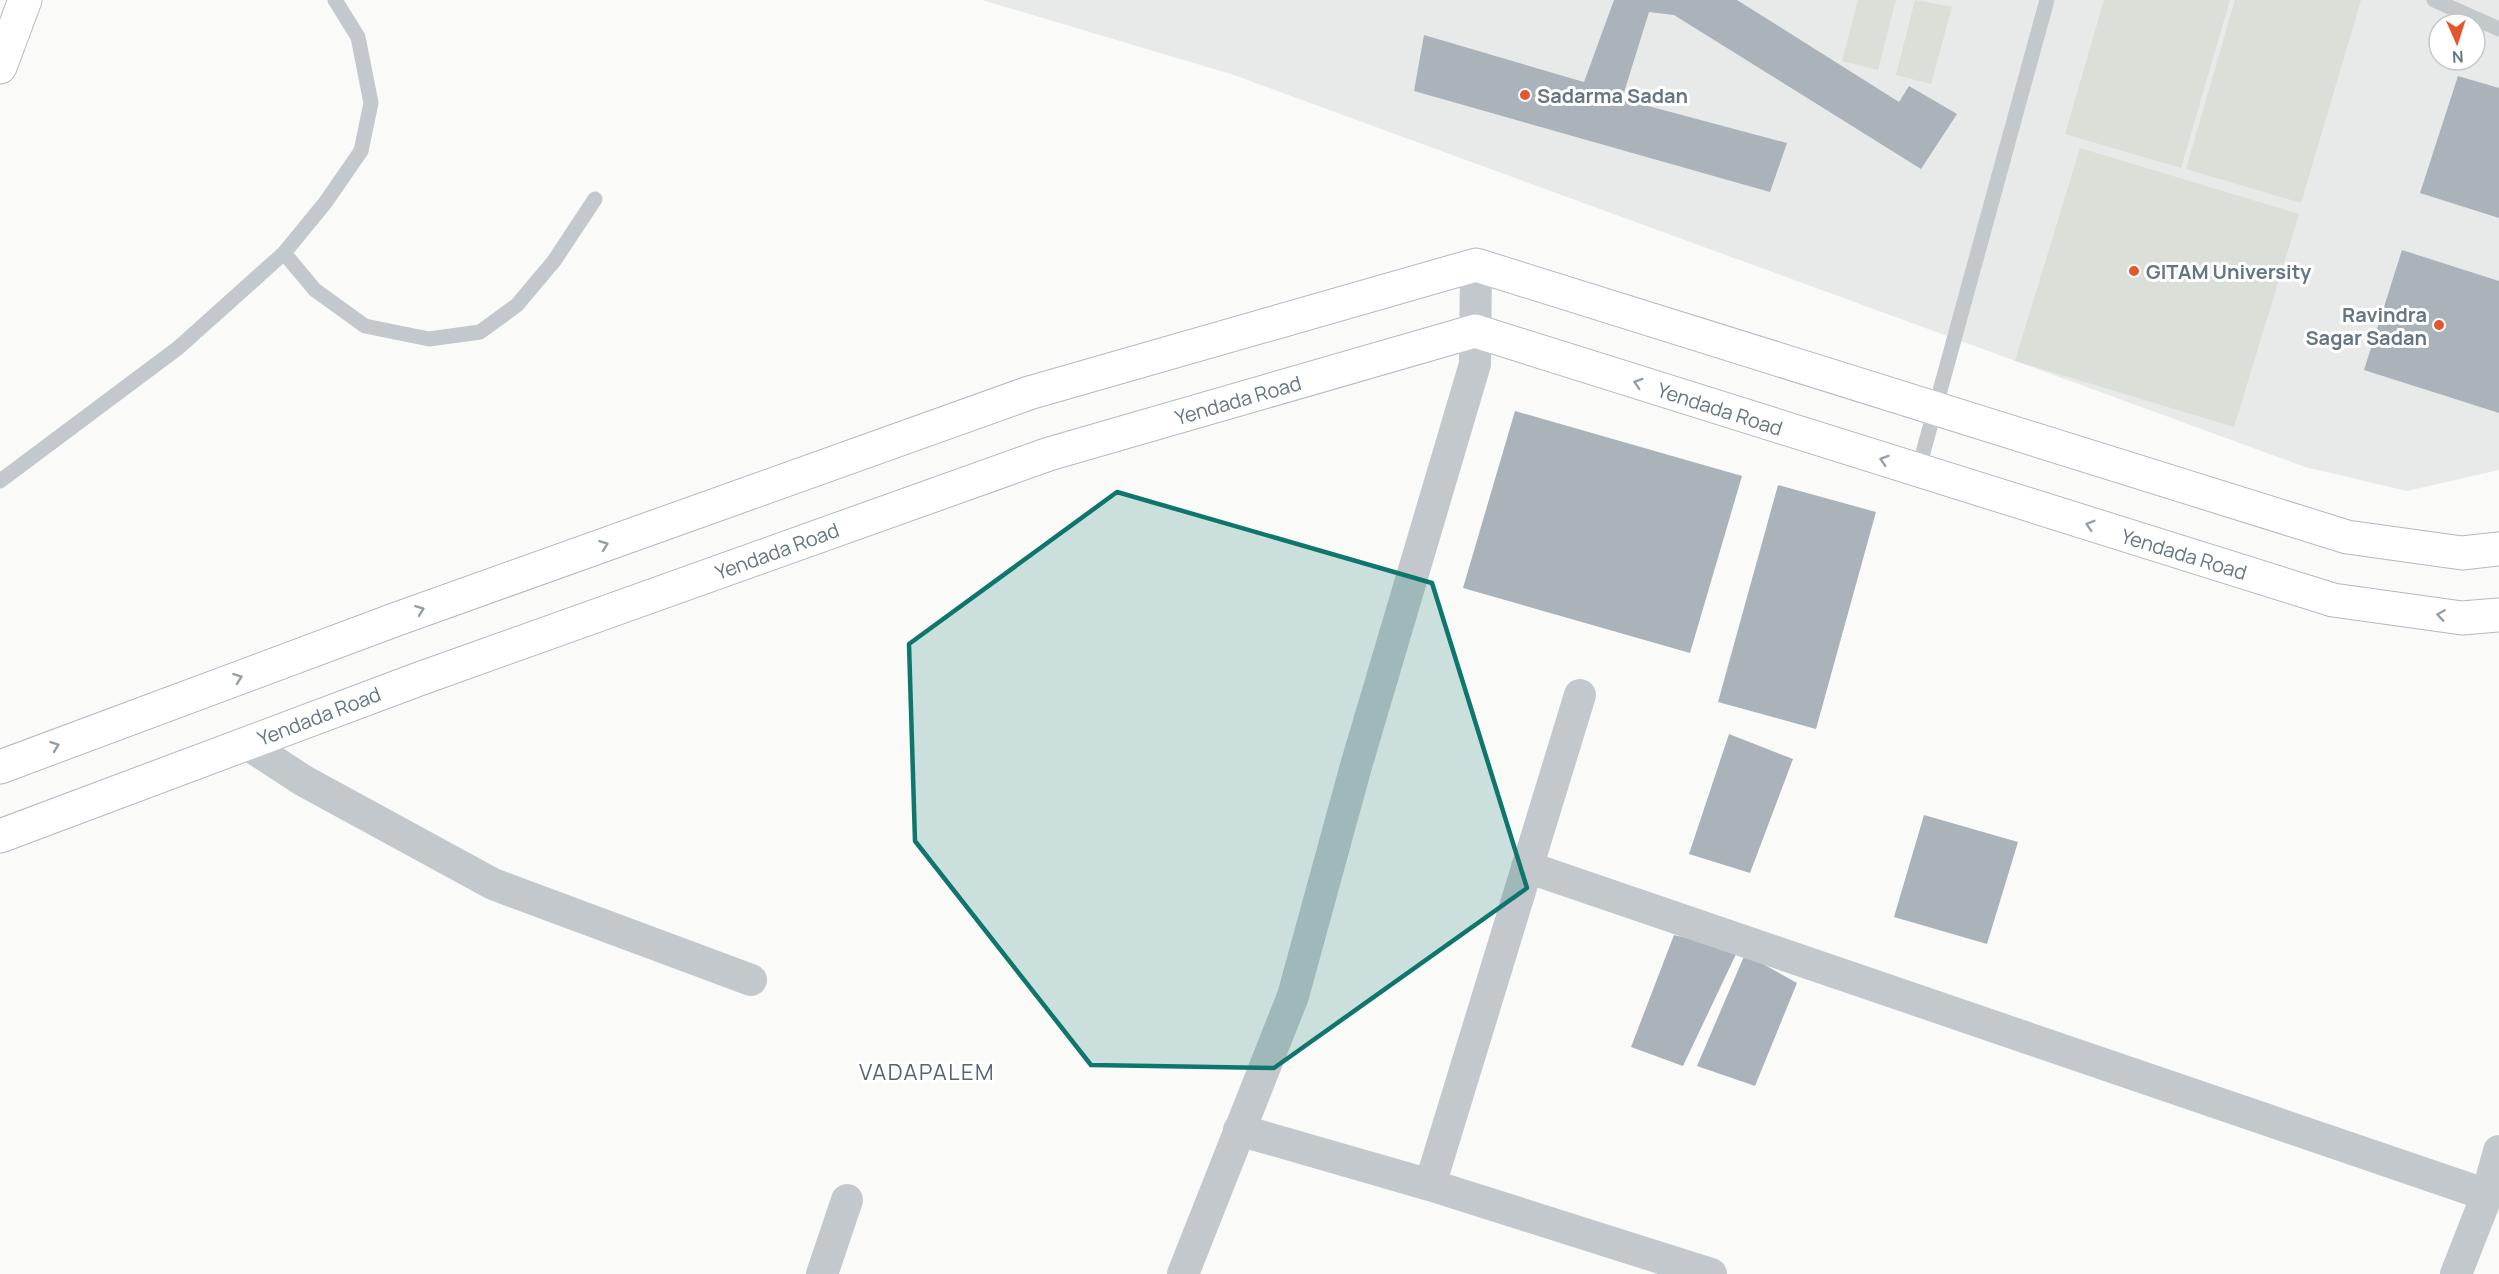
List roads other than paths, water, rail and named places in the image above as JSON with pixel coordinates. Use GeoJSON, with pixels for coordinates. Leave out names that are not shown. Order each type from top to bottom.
{"type":"FeatureCollection","features":[{"type":"Feature","properties":{"kind":"main road"},"geometry":{"type":"LineString","coordinates":[[0,67],[25,0]]}},
{"type":"Feature","properties":{"kind":"main road"},"geometry":{"type":"LineString","coordinates":[[0,767],[397,619],[1029,393],[1476,265],[2347,537],[2462,553],[2499,549]]}},
{"type":"Feature","properties":{"kind":"main road","name":"Yendada Road"},"geometry":{"type":"LineString","coordinates":[[0,836],[442,671],[1049,454],[1475,331],[2333,600],[2462,618],[2499,615]]}},
{"type":"Feature","properties":{"kind":"street"},"geometry":{"type":"LineString","coordinates":[[1183,1274],[1293,996],[1356,766],[1474,364],[1476,265]]}},
{"type":"Feature","properties":{"kind":"street"},"geometry":{"type":"LineString","coordinates":[[1430,1185],[1580,694]]}},
{"type":"Feature","properties":{"kind":"street"},"geometry":{"type":"LineString","coordinates":[[247,744],[304,781],[493,884],[751,980]]}},
{"type":"Feature","properties":{"kind":"street"},"geometry":{"type":"LineString","coordinates":[[1527,867],[2487,1195]]}},
{"type":"Feature","properties":{"kind":"street"},"geometry":{"type":"LineString","coordinates":[[1239,1130],[1430,1185],[1710,1274]]}},
{"type":"Feature","properties":{"kind":"street"},"geometry":{"type":"LineString","coordinates":[[2457,1274],[2487,1195],[2499,1151]]}},
{"type":"Feature","properties":{"kind":"street"},"geometry":{"type":"LineString","coordinates":[[822,1274],[847,1200]]}},
{"type":"Feature","properties":{"kind":"lane"},"geometry":{"type":"LineString","coordinates":[[0,481],[178,348],[284,254],[325,203],[360,150],[371,103],[358,38],[335,0]]}},
{"type":"Feature","properties":{"kind":"lane"},"geometry":{"type":"LineString","coordinates":[[1918,471],[2047,0]]}},
{"type":"Feature","properties":{"kind":"lane"},"geometry":{"type":"LineString","coordinates":[[2434,0],[2499,29]]}},
{"type":"Feature","properties":{"kind":"lane"},"geometry":{"type":"LineString","coordinates":[[284,254],[315,290],[365,326],[429,339],[480,332],[517,305],[554,261],[595,199]]}},
{"type":"Feature","properties":{"kind":"place","name":"Sadarma Sadan"},"geometry":{"type":"Point","coordinates":[1525,95]}},
{"type":"Feature","properties":{"kind":"place","name":"GITAM University"},"geometry":{"type":"Point","coordinates":[2134,271]}},
{"type":"Feature","properties":{"kind":"place","name":"Ravindra Sagar Sadan"},"geometry":{"type":"Point","coordinates":[2439,325]}},
{"type":"Feature","properties":{"kind":"district","name":"VADAPALEM"},"geometry":{"type":"Point","coordinates":[927,1072]}}]}
